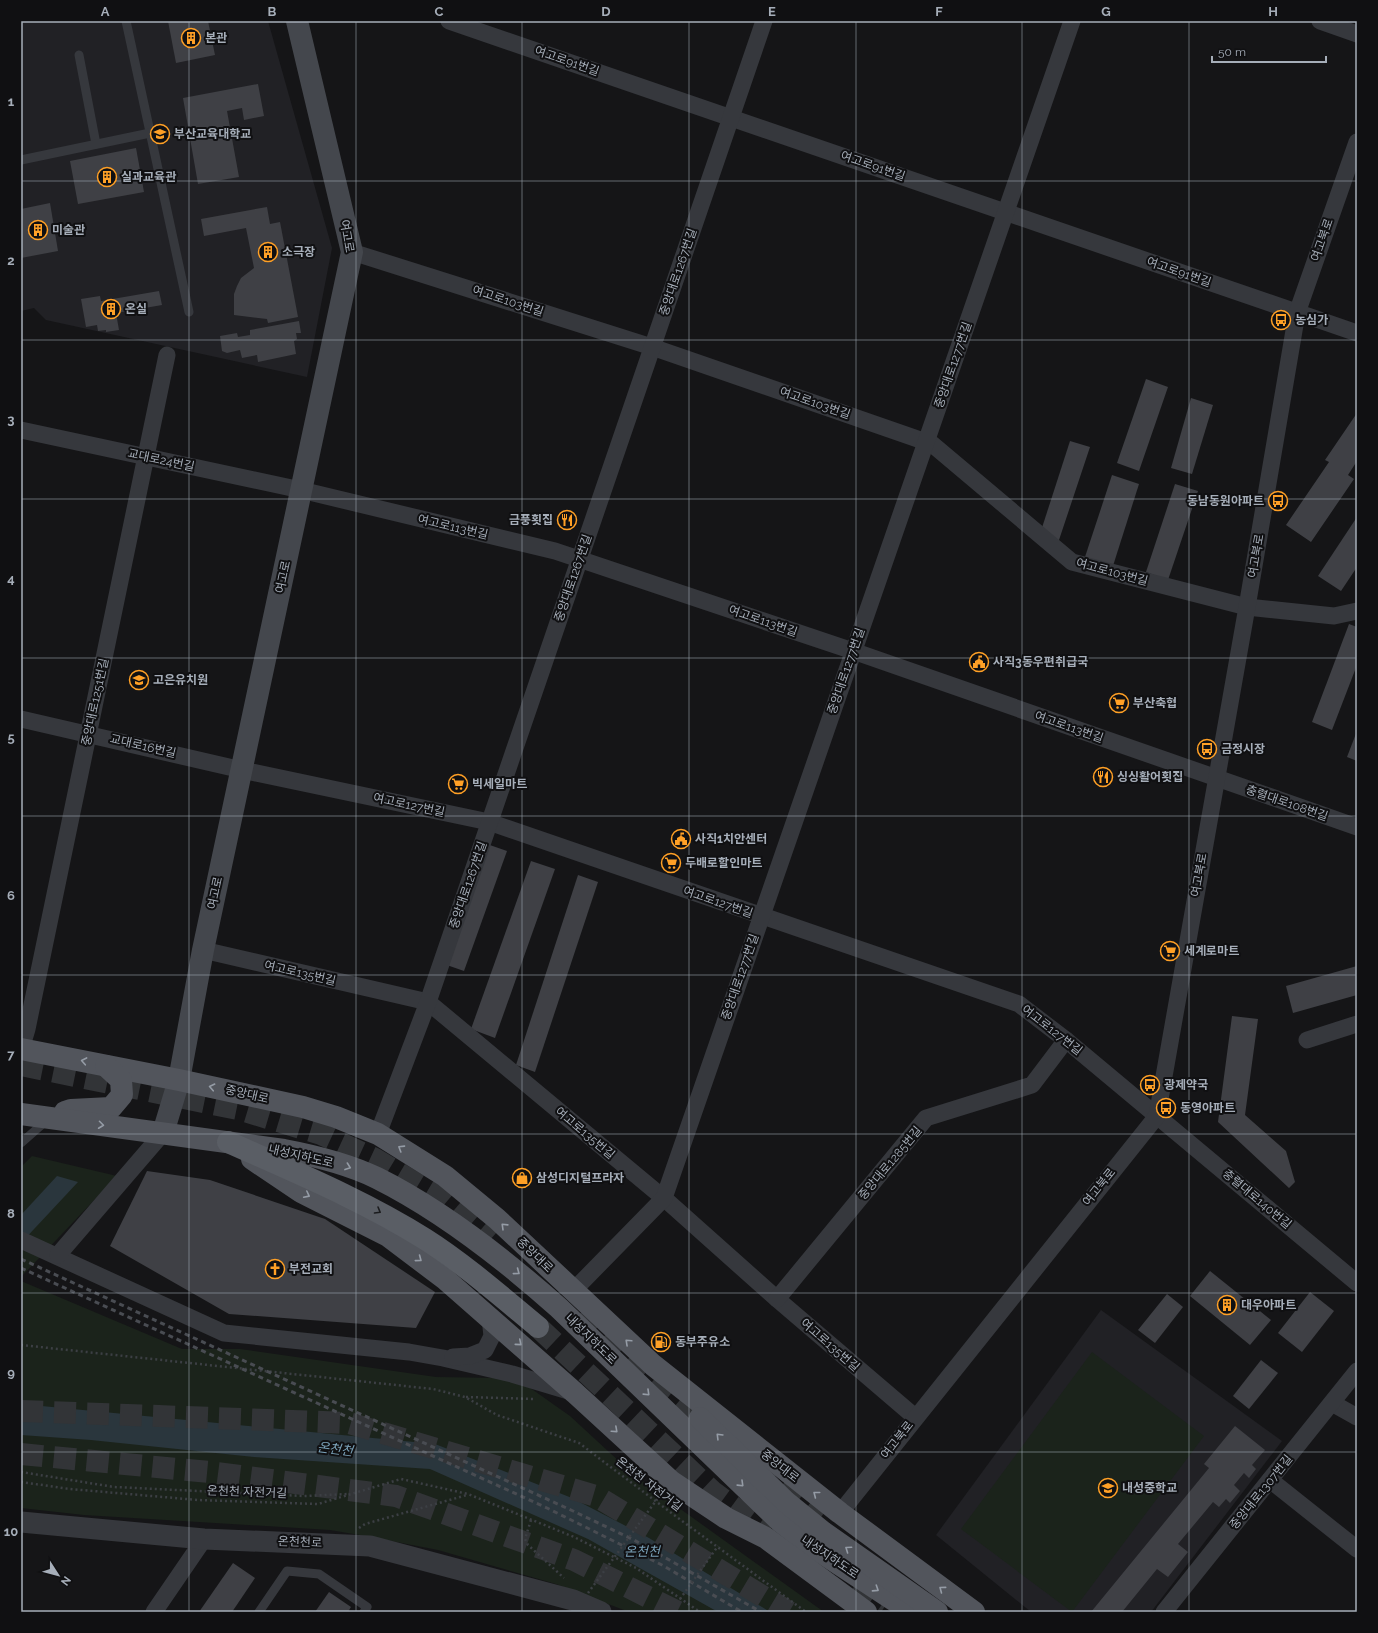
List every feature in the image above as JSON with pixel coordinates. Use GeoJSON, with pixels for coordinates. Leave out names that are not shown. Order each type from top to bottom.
{"type":"FeatureCollection","features":[{"type":"Feature","properties":{"kind":"highway"},"geometry":{"type":"LineString","coordinates":[[228,1142],[362,1202],[426,1239],[492,1289],[538,1327]]}},
{"type":"Feature","properties":{"kind":"main road","name":"여고로"},"geometry":{"type":"LineString","coordinates":[[163,1133],[179,1080],[203,950],[352,252],[297,21]]}},
{"type":"Feature","properties":{"kind":"main road","name":"중앙대로"},"geometry":{"type":"LineString","coordinates":[[21,1049],[179,1080],[303,1107],[336,1117],[378,1134],[445,1176],[497,1219],[573,1292],[653,1365],[840,1513],[974,1612]]}},
{"type":"Feature","properties":{"kind":"main road"},"geometry":{"type":"LineString","coordinates":[[49,1119],[71,1110],[111,1108],[122,1095],[121,1080],[106,1066]]}},
{"type":"Feature","properties":{"kind":"main road"},"geometry":{"type":"LineString","coordinates":[[21,1114],[49,1119],[228,1142],[301,1192],[388,1236],[445,1279],[575,1393],[672,1482],[726,1518],[766,1538],[866,1612]]}},
{"type":"Feature","properties":{"kind":"main road","name":"내성지하도로"},"geometry":{"type":"LineString","coordinates":[[228,1142],[321,1157],[376,1178],[453,1223],[526,1279],[559,1308],[781,1522],[813,1547],[912,1612]]}},
{"type":"Feature","properties":{"kind":"main road","name":"내성지하도로"},"geometry":{"type":"LineString","coordinates":[[653,1365],[684,1401],[786,1502],[823,1532],[937,1612]]}},
{"type":"Feature","properties":{"kind":"street","name":"여고로91번길"},"geometry":{"type":"LineString","coordinates":[[449,21],[469,24],[731,117],[1357,333]]}},
{"type":"Feature","properties":{"kind":"street","name":"중앙대로1267번길"},"geometry":{"type":"LineString","coordinates":[[378,1134],[428,1002],[764,21]]}},
{"type":"Feature","properties":{"kind":"street","name":"중앙대로1277번길"},"geometry":{"type":"LineString","coordinates":[[573,1292],[664,1198],[1072,21]]}},
{"type":"Feature","properties":{"kind":"street"},"geometry":{"type":"LineString","coordinates":[[1320,21],[1357,34]]}},
{"type":"Feature","properties":{"kind":"street","name":"여고북로"},"geometry":{"type":"LineString","coordinates":[[840,1513],[915,1417],[1157,1116],[1247,607],[1297,313],[1357,142]]}},
{"type":"Feature","properties":{"kind":"street","name":"여고로103번길"},"geometry":{"type":"LineString","coordinates":[[352,252],[652,347],[926,441],[932,444],[1072,562],[1247,607],[1334,616],[1357,610]]}},
{"type":"Feature","properties":{"kind":"street","name":"중앙대로1251번길"},"geometry":{"type":"LineString","coordinates":[[21,1049],[27,1029],[167,355]]}},
{"type":"Feature","properties":{"kind":"street","name":"교대로24번길"},"geometry":{"type":"LineString","coordinates":[[21,430],[301,490]]}},
{"type":"Feature","properties":{"kind":"street","name":"여고로113번길"},"geometry":{"type":"LineString","coordinates":[[301,490],[556,551],[853,651],[1217,778]]}},
{"type":"Feature","properties":{"kind":"street","name":"교대로16번길"},"geometry":{"type":"LineString","coordinates":[[21,719],[88,733],[242,770]]}},
{"type":"Feature","properties":{"kind":"street","name":"여고로127번길"},"geometry":{"type":"LineString","coordinates":[[242,770],[489,822],[761,917],[1019,1004],[1066,1040],[1157,1116]]}},
{"type":"Feature","properties":{"kind":"street","name":"충렬대로108번길"},"geometry":{"type":"LineString","coordinates":[[1217,778],[1357,827]]}},
{"type":"Feature","properties":{"kind":"street","name":"여고로135번길"},"geometry":{"type":"LineString","coordinates":[[203,950],[428,1002],[664,1198],[777,1299],[915,1417]]}},
{"type":"Feature","properties":{"kind":"street"},"geometry":{"type":"LineString","coordinates":[[1307,1040],[1357,1024]]}},
{"type":"Feature","properties":{"kind":"street","name":"중앙대로1285번길"},"geometry":{"type":"LineString","coordinates":[[777,1299],[926,1118],[1032,1085],[1066,1040]]}},
{"type":"Feature","properties":{"kind":"street","name":"충렬대로140번길"},"geometry":{"type":"LineString","coordinates":[[1157,1116],[1357,1282]]}},
{"type":"Feature","properties":{"kind":"street"},"geometry":{"type":"LineString","coordinates":[[58,1256],[163,1133]]}},
{"type":"Feature","properties":{"kind":"street"},"geometry":{"type":"LineString","coordinates":[[21,1240],[224,1333],[409,1352],[443,1358],[512,1374],[575,1393]]}},
{"type":"Feature","properties":{"kind":"street"},"geometry":{"type":"LineString","coordinates":[[443,1358],[470,1356],[484,1350],[492,1336],[490,1318]]}},
{"type":"Feature","properties":{"kind":"street","name":"중앙대로1307번길"},"geometry":{"type":"LineString","coordinates":[[1168,1611],[1357,1371]]}},
{"type":"Feature","properties":{"kind":"street"},"geometry":{"type":"LineString","coordinates":[[1332,1403],[1357,1418]]}},
{"type":"Feature","properties":{"kind":"street"},"geometry":{"type":"LineString","coordinates":[[1270,1480],[1357,1549]]}},
{"type":"Feature","properties":{"kind":"street","name":"온천천로"},"geometry":{"type":"LineString","coordinates":[[21,1522],[204,1539],[370,1546],[576,1602],[601,1612]]}},
{"type":"Feature","properties":{"kind":"street"},"geometry":{"type":"LineString","coordinates":[[154,1612],[204,1539]]}},
{"type":"Feature","properties":{"kind":"lane"},"geometry":{"type":"LineString","coordinates":[[126,21],[189,312]]}},
{"type":"Feature","properties":{"kind":"lane"},"geometry":{"type":"LineString","coordinates":[[79,55],[96,144]]}},
{"type":"Feature","properties":{"kind":"lane"},"geometry":{"type":"LineString","coordinates":[[21,160],[150,133]]}},
{"type":"Feature","properties":{"kind":"lane"},"geometry":{"type":"LineString","coordinates":[[21,1143],[49,1119]]}},
{"type":"Feature","properties":{"kind":"lane"},"geometry":{"type":"LineString","coordinates":[[259,1612],[287,1572],[318,1574],[367,1608],[364,1612]]}},
{"type":"Feature","properties":{"kind":"path","name":"온천천 자전거길"},"geometry":{"type":"LineString","coordinates":[[21,1345],[433,1389],[465,1397],[542,1399]]}},
{"type":"Feature","properties":{"kind":"path","name":"온천천 자전거길"},"geometry":{"type":"LineString","coordinates":[[465,1397],[497,1415],[580,1443],[806,1612]]}},
{"type":"Feature","properties":{"kind":"path"},"geometry":{"type":"LineString","coordinates":[[21,1472],[114,1487],[304,1496],[354,1493]]}},
{"type":"Feature","properties":{"kind":"path","name":"온천천 자전거길"},"geometry":{"type":"LineString","coordinates":[[21,1482],[70,1489],[214,1500],[318,1504],[401,1479],[468,1494],[574,1537],[636,1568],[700,1612]]}},
{"type":"Feature","properties":{"kind":"path"},"geometry":{"type":"LineString","coordinates":[[348,1544],[356,1530],[365,1524],[468,1494]]}},
{"type":"Feature","properties":{"kind":"path"},"geometry":{"type":"LineString","coordinates":[[576,1602],[658,1498]]}},
{"type":"Feature","properties":{"kind":"path"},"geometry":{"type":"LineString","coordinates":[[531,1520],[525,1539],[528,1545],[574,1588],[576,1602]]}},
{"type":"Feature","properties":{"kind":"path"},"geometry":{"type":"LineString","coordinates":[[680,1599],[718,1546]]}},
{"type":"Feature","properties":{"kind":"shaded area","name":"부산교육대학교"},"geometry":{"type":"Polygon","coordinates":[[[21,21],[268,21],[332,248],[307,377],[46,320],[34,308],[21,311],[21,21]]]}},
{"type":"Feature","properties":{"kind":"shaded area"},"geometry":{"type":"Polygon","coordinates":[[[32,1156],[117,1176],[21,1277],[21,1167],[32,1156]]]}},
{"type":"Feature","properties":{"kind":"shaded area"},"geometry":{"type":"Polygon","coordinates":[[[21,1281],[182,1349],[240,1349],[436,1377],[496,1378],[526,1385],[570,1416],[622,1464],[654,1490],[824,1612],[629,1612],[556,1584],[438,1550],[371,1537],[330,1530],[84,1515],[21,1508],[21,1281]]]}},
{"type":"Feature","properties":{"kind":"shaded area","name":"내성중학교"},"geometry":{"type":"Polygon","coordinates":[[[1101,1310],[1282,1441],[1151,1612],[1031,1612],[936,1535],[1101,1310]]]}},
{"type":"Feature","properties":{"kind":"shaded area"},"geometry":{"type":"Polygon","coordinates":[[[1092,1352],[1204,1436],[1072,1612],[961,1529],[1092,1352]]]}},
{"type":"Feature","properties":{"kind":"water"},"geometry":{"type":"Polygon","coordinates":[[[57,1176],[78,1182],[21,1243],[21,1215],[57,1176]]]}},
{"type":"Feature","properties":{"kind":"water","name":"온천천"},"geometry":{"type":"Polygon","coordinates":[[[21,1404],[435,1444],[572,1498],[649,1538],[770,1612],[718,1612],[588,1539],[430,1469],[254,1457],[91,1440],[21,1435],[21,1404]]]}},
{"type":"Feature","properties":{"kind":"building","name":"본관"},"geometry":{"type":"Polygon","coordinates":[[[168,21],[208,21],[215,55],[176,63],[168,21]]]}},
{"type":"Feature","properties":{"kind":"building"},"geometry":{"type":"Polygon","coordinates":[[[258,84],[264,116],[244,120],[242,108],[227,111],[239,177],[198,184],[183,98],[258,84]]]}},
{"type":"Feature","properties":{"kind":"building","name":"실과교육관"},"geometry":{"type":"Polygon","coordinates":[[[136,148],[144,192],[78,204],[70,161],[136,148]]]}},
{"type":"Feature","properties":{"kind":"building","name":"미술관"},"geometry":{"type":"Polygon","coordinates":[[[50,203],[58,251],[21,258],[21,209],[50,203]]]}},
{"type":"Feature","properties":{"kind":"building","name":"소극장"},"geometry":{"type":"Polygon","coordinates":[[[267,207],[270,224],[280,222],[298,317],[268,323],[267,319],[234,315],[234,294],[237,286],[241,278],[254,268],[246,228],[204,236],[201,219],[267,207]]]}},
{"type":"Feature","properties":{"kind":"building","name":"온실"},"geometry":{"type":"Polygon","coordinates":[[[159,291],[162,305],[116,313],[119,330],[106,332],[106,330],[98,331],[97,325],[86,327],[81,299],[100,296],[101,301],[159,291]]]}},
{"type":"Feature","properties":{"kind":"building"},"geometry":{"type":"Polygon","coordinates":[[[299,321],[301,333],[296,333],[297,339],[294,341],[296,354],[258,362],[257,355],[242,358],[240,350],[227,353],[222,351],[220,336],[237,333],[238,337],[250,335],[250,330],[299,321]]]}},
{"type":"Feature","properties":{"kind":"building"},"geometry":{"type":"Polygon","coordinates":[[[1146,379],[1168,387],[1139,471],[1117,463],[1146,379]]]}},
{"type":"Feature","properties":{"kind":"building"},"geometry":{"type":"Polygon","coordinates":[[[1191,398],[1213,405],[1192,474],[1171,468],[1191,398]]]}},
{"type":"Feature","properties":{"kind":"building"},"geometry":{"type":"Polygon","coordinates":[[[1357,413],[1357,461],[1348,475],[1354,479],[1311,542],[1286,525],[1329,462],[1325,460],[1357,413]]]}},
{"type":"Feature","properties":{"kind":"building"},"geometry":{"type":"Polygon","coordinates":[[[1070,441],[1090,447],[1058,543],[1039,537],[1070,441]]]}},
{"type":"Feature","properties":{"kind":"building"},"geometry":{"type":"Polygon","coordinates":[[[1112,475],[1139,484],[1112,569],[1084,560],[1112,475]]]}},
{"type":"Feature","properties":{"kind":"building"},"geometry":{"type":"Polygon","coordinates":[[[1175,484],[1198,491],[1168,580],[1146,572],[1175,484]]]}},
{"type":"Feature","properties":{"kind":"building"},"geometry":{"type":"Polygon","coordinates":[[[1357,517],[1357,567],[1341,591],[1318,576],[1357,517]]]}},
{"type":"Feature","properties":{"kind":"building"},"geometry":{"type":"Polygon","coordinates":[[[1349,624],[1357,627],[1357,665],[1332,730],[1312,722],[1349,624]]]}},
{"type":"Feature","properties":{"kind":"building"},"geometry":{"type":"Polygon","coordinates":[[[1357,731],[1357,761],[1347,757],[1357,731]]]}},
{"type":"Feature","properties":{"kind":"building"},"geometry":{"type":"Polygon","coordinates":[[[484,843],[507,851],[464,971],[441,963],[484,843]]]}},
{"type":"Feature","properties":{"kind":"building"},"geometry":{"type":"Polygon","coordinates":[[[531,861],[555,869],[495,1038],[471,1029],[531,861]]]}},
{"type":"Feature","properties":{"kind":"building"},"geometry":{"type":"Polygon","coordinates":[[[578,875],[598,882],[535,1072],[516,1065],[578,875]]]}},
{"type":"Feature","properties":{"kind":"building"},"geometry":{"type":"Polygon","coordinates":[[[1357,966],[1357,995],[1293,1013],[1286,986],[1357,966]]]}},
{"type":"Feature","properties":{"kind":"building"},"geometry":{"type":"Polygon","coordinates":[[[1232,1016],[1258,1019],[1245,1115],[1286,1151],[1295,1182],[1289,1188],[1218,1122],[1232,1016]]]}},
{"type":"Feature","properties":{"kind":"building","name":"부전교회"},"geometry":{"type":"Polygon","coordinates":[[[147,1171],[210,1180],[325,1219],[435,1292],[416,1328],[229,1314],[110,1246],[147,1171]]]}},
{"type":"Feature","properties":{"kind":"building","name":"대우아파트"},"geometry":{"type":"Polygon","coordinates":[[[1210,1271],[1271,1320],[1250,1345],[1190,1296],[1210,1271]]]}},
{"type":"Feature","properties":{"kind":"building","name":"대우아파트"},"geometry":{"type":"Polygon","coordinates":[[[1310,1292],[1334,1311],[1302,1352],[1278,1333],[1310,1292]]]}},
{"type":"Feature","properties":{"kind":"building"},"geometry":{"type":"Polygon","coordinates":[[[1167,1294],[1183,1307],[1155,1343],[1138,1330],[1167,1294]]]}},
{"type":"Feature","properties":{"kind":"building"},"geometry":{"type":"Polygon","coordinates":[[[1261,1360],[1278,1373],[1249,1409],[1233,1396],[1261,1360]]]}},
{"type":"Feature","properties":{"kind":"building"},"geometry":{"type":"Polygon","coordinates":[[[1235,1426],[1265,1450],[1252,1465],[1256,1469],[1249,1478],[1244,1473],[1234,1485],[1240,1491],[1230,1503],[1226,1499],[1219,1507],[1213,1502],[1178,1544],[1188,1552],[1168,1577],[1157,1569],[1122,1612],[1091,1612],[1209,1468],[1204,1464],[1235,1426]]]}},
{"type":"Feature","properties":{"kind":"building"},"geometry":{"type":"Polygon","coordinates":[[[233,1563],[255,1578],[232,1612],[199,1612],[233,1563]]]}},
{"type":"Feature","properties":{"kind":"building"},"geometry":{"type":"Polygon","coordinates":[[[329,1592],[351,1607],[348,1612],[315,1612],[329,1592]]]}},
{"type":"Feature","properties":{"kind":"tunnel"},"geometry":{"type":"LineString","coordinates":[[21,1065],[238,1109],[321,1134],[375,1159],[442,1199],[490,1240]]}},
{"type":"Feature","properties":{"kind":"tunnel"},"geometry":{"type":"LineString","coordinates":[[579,1315],[715,1429]]}},
{"type":"Feature","properties":{"kind":"tunnel"},"geometry":{"type":"LineString","coordinates":[[538,1327],[713,1492],[768,1532]]}},
{"type":"Feature","properties":{"kind":"tunnel"},"geometry":{"type":"LineString","coordinates":[[21,1411],[349,1423],[596,1496],[789,1612]]}},
{"type":"Feature","properties":{"kind":"tunnel"},"geometry":{"type":"LineString","coordinates":[[21,1454],[209,1472],[396,1496],[574,1560],[678,1612]]}},
{"type":"Feature","properties":{"kind":"tunnel"},"geometry":{"type":"LineString","coordinates":[[757,1464],[824,1513]]}},
{"type":"Feature","properties":{"kind":"tunnel"},"geometry":{"type":"LineString","coordinates":[[851,1591],[881,1612]]}},
{"type":"Feature","properties":{"kind":"railway"},"geometry":{"type":"LineString","coordinates":[[21,1259],[634,1540],[761,1612]]}},
{"type":"Feature","properties":{"kind":"railway"},"geometry":{"type":"LineString","coordinates":[[21,1268],[547,1508],[662,1565],[742,1612]]}},
{"type":"Feature","properties":{"kind":"place","name":"본관"},"geometry":{"type":"Point","coordinates":[191,38]}},
{"type":"Feature","properties":{"kind":"place","name":"부산교육대학교"},"geometry":{"type":"Point","coordinates":[160,134]}},
{"type":"Feature","properties":{"kind":"place","name":"실과교육관"},"geometry":{"type":"Point","coordinates":[107,177]}},
{"type":"Feature","properties":{"kind":"place","name":"미술관"},"geometry":{"type":"Point","coordinates":[38,230]}},
{"type":"Feature","properties":{"kind":"place","name":"소극장"},"geometry":{"type":"Point","coordinates":[268,252]}},
{"type":"Feature","properties":{"kind":"place","name":"온실"},"geometry":{"type":"Point","coordinates":[111,309]}},
{"type":"Feature","properties":{"kind":"place","name":"농심가"},"geometry":{"type":"Point","coordinates":[1281,320]}},
{"type":"Feature","properties":{"kind":"place","name":"동남동원아파트"},"geometry":{"type":"Point","coordinates":[1278,501]}},
{"type":"Feature","properties":{"kind":"place","name":"금풍횟집"},"geometry":{"type":"Point","coordinates":[567,520]}},
{"type":"Feature","properties":{"kind":"place","name":"사직3동우편취급국"},"geometry":{"type":"Point","coordinates":[979,662]}},
{"type":"Feature","properties":{"kind":"place","name":"고은유치원"},"geometry":{"type":"Point","coordinates":[139,680]}},
{"type":"Feature","properties":{"kind":"place","name":"부산축협"},"geometry":{"type":"Point","coordinates":[1119,703]}},
{"type":"Feature","properties":{"kind":"place","name":"금정시장"},"geometry":{"type":"Point","coordinates":[1207,749]}},
{"type":"Feature","properties":{"kind":"place","name":"싱싱활어횟집"},"geometry":{"type":"Point","coordinates":[1103,777]}},
{"type":"Feature","properties":{"kind":"place","name":"빅세일마트"},"geometry":{"type":"Point","coordinates":[458,784]}},
{"type":"Feature","properties":{"kind":"place","name":"사직1치안센터"},"geometry":{"type":"Point","coordinates":[681,839]}},
{"type":"Feature","properties":{"kind":"place","name":"두배로할인마트"},"geometry":{"type":"Point","coordinates":[671,863]}},
{"type":"Feature","properties":{"kind":"place","name":"세계로마트"},"geometry":{"type":"Point","coordinates":[1170,951]}},
{"type":"Feature","properties":{"kind":"place","name":"광제약국"},"geometry":{"type":"Point","coordinates":[1150,1085]}},
{"type":"Feature","properties":{"kind":"place","name":"동영아파트"},"geometry":{"type":"Point","coordinates":[1166,1108]}},
{"type":"Feature","properties":{"kind":"place","name":"삼성디지털프라자"},"geometry":{"type":"Point","coordinates":[522,1178]}},
{"type":"Feature","properties":{"kind":"place","name":"부전교회"},"geometry":{"type":"Point","coordinates":[275,1269]}},
{"type":"Feature","properties":{"kind":"place","name":"대우아파트"},"geometry":{"type":"Point","coordinates":[1227,1305]}},
{"type":"Feature","properties":{"kind":"place","name":"동부주유소"},"geometry":{"type":"Point","coordinates":[661,1342]}},
{"type":"Feature","properties":{"kind":"place","name":"내성중학교"},"geometry":{"type":"Point","coordinates":[1108,1488]}}]}
